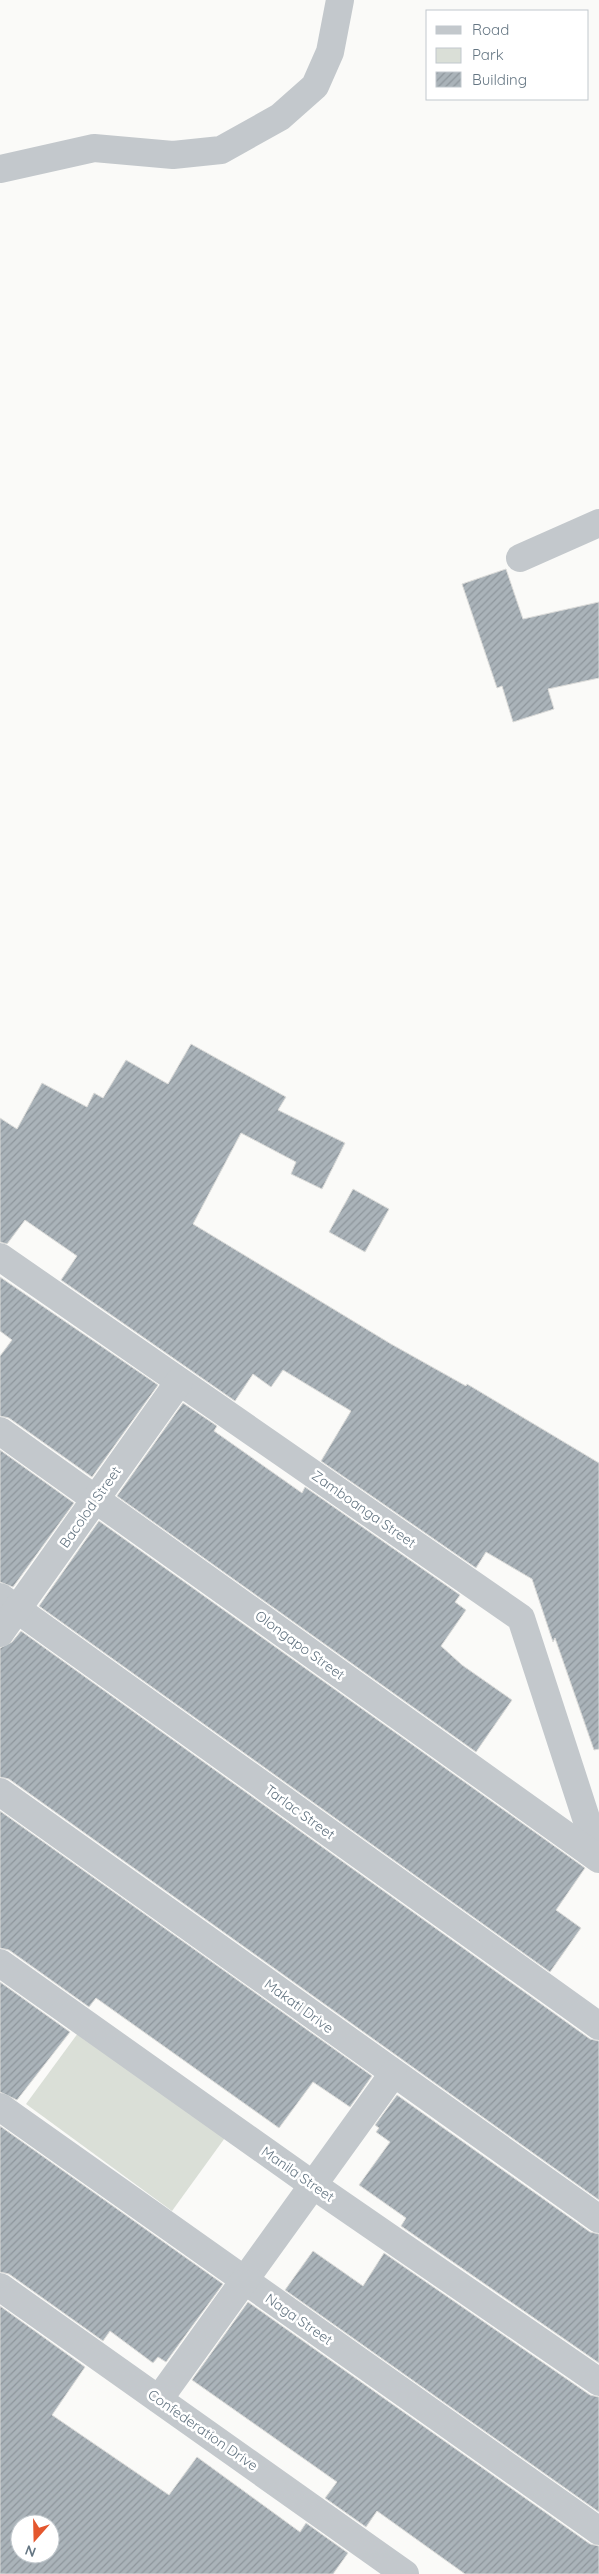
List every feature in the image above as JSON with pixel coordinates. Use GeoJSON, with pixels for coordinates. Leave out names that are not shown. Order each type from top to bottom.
{"type":"FeatureCollection","features":[{"type":"Feature","properties":{"kind":"street"},"geometry":{"type":"LineString","coordinates":[[0,169],[94,148],[173,156],[222,150],[280,117],[315,86],[330,52],[340,0]]}},
{"type":"Feature","properties":{"kind":"street"},"geometry":{"type":"LineString","coordinates":[[520,558],[599,523]]}},
{"type":"Feature","properties":{"kind":"street","name":"Zamboanga Street"},"geometry":{"type":"LineString","coordinates":[[0,1257],[521,1618],[588,1784],[599,1858]]}},
{"type":"Feature","properties":{"kind":"street","name":"Bacolod Street"},"geometry":{"type":"LineString","coordinates":[[0,1633],[8,1603],[95,1499],[179,1382]]}},
{"type":"Feature","properties":{"kind":"street","name":"Olongapo Street"},"geometry":{"type":"LineString","coordinates":[[0,1431],[599,1858]]}},
{"type":"Feature","properties":{"kind":"street","name":"Tarlac Street"},"geometry":{"type":"LineString","coordinates":[[8,1603],[599,2026]]}},
{"type":"Feature","properties":{"kind":"street","name":"Makati Drive"},"geometry":{"type":"LineString","coordinates":[[0,1792],[393,2074],[599,2219]]}},
{"type":"Feature","properties":{"kind":"street","name":"Manila Street"},"geometry":{"type":"LineString","coordinates":[[0,1962],[313,2186],[599,2382]]}},
{"type":"Feature","properties":{"kind":"street"},"geometry":{"type":"LineString","coordinates":[[159,2399],[393,2074]]}},
{"type":"Feature","properties":{"kind":"street","name":"Naga Street"},"geometry":{"type":"LineString","coordinates":[[0,2107],[599,2531]]}},
{"type":"Feature","properties":{"kind":"street","name":"Confederation Drive"},"geometry":{"type":"LineString","coordinates":[[0,2287],[405,2574]]}},
{"type":"Feature","properties":{"kind":"green space"},"geometry":{"type":"Polygon","coordinates":[[[81,2029],[227,2135],[172,2211],[26,2104],[81,2029]]]}},
{"type":"Feature","properties":{"kind":"building"},"geometry":{"type":"Polygon","coordinates":[[[506,569],[523,619],[599,602],[599,678],[548,689],[554,709],[513,722],[502,686],[497,688],[462,584],[506,569]]]}},
{"type":"Feature","properties":{"kind":"building"},"geometry":{"type":"Polygon","coordinates":[[[191,1044],[286,1097],[278,1110],[345,1143],[322,1189],[291,1174],[296,1162],[241,1133],[193,1224],[391,1344],[466,1386],[467,1384],[599,1463],[599,1749],[594,1750],[555,1638],[553,1642],[532,1579],[486,1552],[476,1568],[321,1461],[351,1411],[283,1370],[271,1387],[253,1374],[235,1401],[61,1280],[77,1256],[25,1220],[7,1244],[0,1242],[0,1118],[17,1129],[42,1083],[87,1107],[94,1093],[103,1098],[126,1060],[168,1084],[191,1044]]]}},
{"type":"Feature","properties":{"kind":"building"},"geometry":{"type":"Polygon","coordinates":[[[353,1189],[389,1209],[365,1252],[329,1232],[353,1189]]]}},
{"type":"Feature","properties":{"kind":"building"},"geometry":{"type":"Polygon","coordinates":[[[0,1277],[158,1385],[92,1477],[9,1418],[0,1416],[0,1356],[12,1340],[0,1331],[0,1277]]]}},
{"type":"Feature","properties":{"kind":"building"},"geometry":{"type":"Polygon","coordinates":[[[183,1403],[217,1426],[214,1431],[302,1493],[305,1487],[460,1595],[455,1602],[466,1610],[441,1646],[462,1665],[512,1700],[476,1752],[117,1496],[183,1403]]]}},
{"type":"Feature","properties":{"kind":"building"},"geometry":{"type":"Polygon","coordinates":[[[0,1450],[74,1503],[13,1587],[0,1582],[0,1450]]]}},
{"type":"Feature","properties":{"kind":"building"},"geometry":{"type":"Polygon","coordinates":[[[99,1521],[585,1868],[556,1910],[581,1928],[550,1972],[39,1606],[99,1521]]]}},
{"type":"Feature","properties":{"kind":"building"},"geometry":{"type":"Polygon","coordinates":[[[21,1631],[590,2039],[599,2041],[599,2200],[9,1779],[0,1777],[0,1648],[12,1642],[21,1631]]]}},
{"type":"Feature","properties":{"kind":"building"},"geometry":{"type":"Polygon","coordinates":[[[0,1811],[372,2076],[350,2107],[313,2082],[279,2128],[96,1998],[89,2007],[9,1950],[0,1948],[0,1811]]]}},
{"type":"Feature","properties":{"kind":"building"},"geometry":{"type":"Polygon","coordinates":[[[0,1982],[70,2032],[17,2100],[0,2092],[0,1982]]]}},
{"type":"Feature","properties":{"kind":"building"},"geometry":{"type":"Polygon","coordinates":[[[397,2095],[590,2232],[599,2234],[599,2363],[401,2226],[406,2218],[359,2185],[390,2142],[376,2132],[379,2128],[375,2125],[397,2095]]]}},
{"type":"Feature","properties":{"kind":"building"},"geometry":{"type":"Polygon","coordinates":[[[0,2126],[223,2284],[166,2362],[158,2357],[153,2363],[110,2331],[103,2341],[9,2274],[0,2272],[0,2126]]]}},
{"type":"Feature","properties":{"kind":"building"},"geometry":{"type":"Polygon","coordinates":[[[313,2251],[363,2286],[384,2253],[590,2395],[599,2397],[599,2512],[285,2290],[313,2251]]]}},
{"type":"Feature","properties":{"kind":"building"},"geometry":{"type":"Polygon","coordinates":[[[248,2302],[590,2544],[599,2546],[599,2574],[465,2574],[377,2511],[366,2527],[325,2498],[337,2482],[192,2380],[248,2302]]]}},
{"type":"Feature","properties":{"kind":"building"},"geometry":{"type":"Polygon","coordinates":[[[0,2306],[85,2367],[52,2415],[169,2495],[197,2457],[300,2532],[306,2523],[348,2553],[333,2574],[0,2574],[0,2306]]]}}]}
